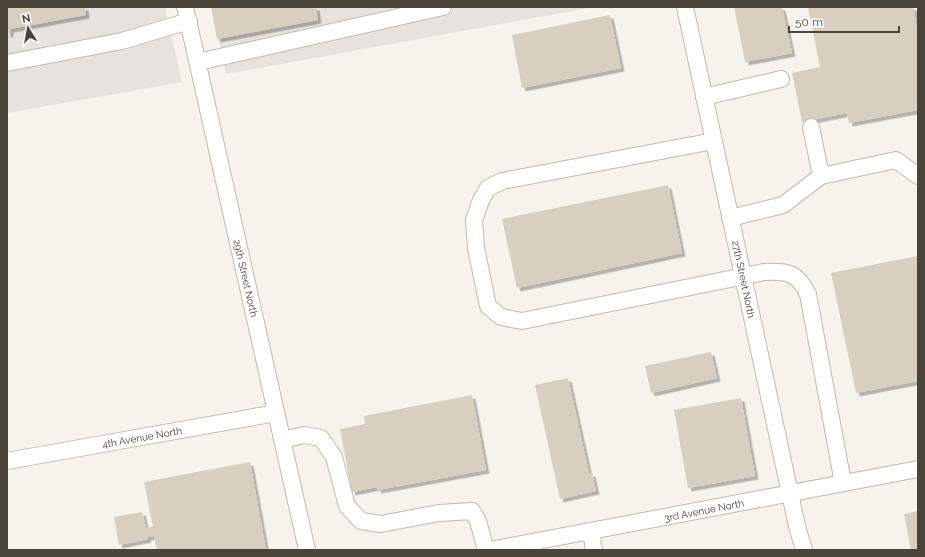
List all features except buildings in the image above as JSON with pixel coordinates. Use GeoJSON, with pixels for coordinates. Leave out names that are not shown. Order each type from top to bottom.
{"type":"FeatureCollection","features":[{"type":"Feature","properties":{"kind":"street"},"geometry":{"type":"LineString","coordinates":[[198,62],[443,7]]}},
{"type":"Feature","properties":{"kind":"street","name":"27th Street North"},"geometry":{"type":"LineString","coordinates":[[685,7],[790,494],[804,550]]}},
{"type":"Feature","properties":{"kind":"street"},"geometry":{"type":"LineString","coordinates":[[7,63],[122,41],[187,14]]}},
{"type":"Feature","properties":{"kind":"street","name":"29th Street North"},"geometry":{"type":"LineString","coordinates":[[187,14],[307,550]]}},
{"type":"Feature","properties":{"kind":"street"},"geometry":{"type":"LineString","coordinates":[[704,97],[780,79]]}},
{"type":"Feature","properties":{"kind":"street"},"geometry":{"type":"LineString","coordinates":[[811,127],[821,176]]}},
{"type":"Feature","properties":{"kind":"street"},"geometry":{"type":"LineString","coordinates":[[714,141],[502,181],[488,188],[480,200],[474,220],[476,248],[488,306],[501,317],[522,321],[764,272],[790,274],[801,280],[808,294],[843,483]]}},
{"type":"Feature","properties":{"kind":"street"},"geometry":{"type":"LineString","coordinates":[[730,218],[783,205],[821,176],[896,160],[918,176]]}},
{"type":"Feature","properties":{"kind":"street","name":"4th Avenue North"},"geometry":{"type":"LineString","coordinates":[[7,461],[276,413]]}},
{"type":"Feature","properties":{"kind":"street"},"geometry":{"type":"LineString","coordinates":[[282,440],[304,435],[321,438],[325,442],[334,457],[347,506],[361,521],[381,524],[440,513],[472,511],[478,521],[486,550]]}},
{"type":"Feature","properties":{"kind":"street","name":"3rd Avenue North"},"geometry":{"type":"LineString","coordinates":[[490,550],[918,469]]}},
{"type":"Feature","properties":{"kind":"street"},"geometry":{"type":"LineString","coordinates":[[591,531],[594,550]]}},
{"type":"Feature","properties":{"kind":"shaded area"},"geometry":{"type":"Polygon","coordinates":[[[7,7],[165,7],[182,82],[7,113],[7,7]]]}},
{"type":"Feature","properties":{"kind":"shaded area"},"geometry":{"type":"Polygon","coordinates":[[[211,7],[594,7],[226,74],[211,7]]]}}]}
